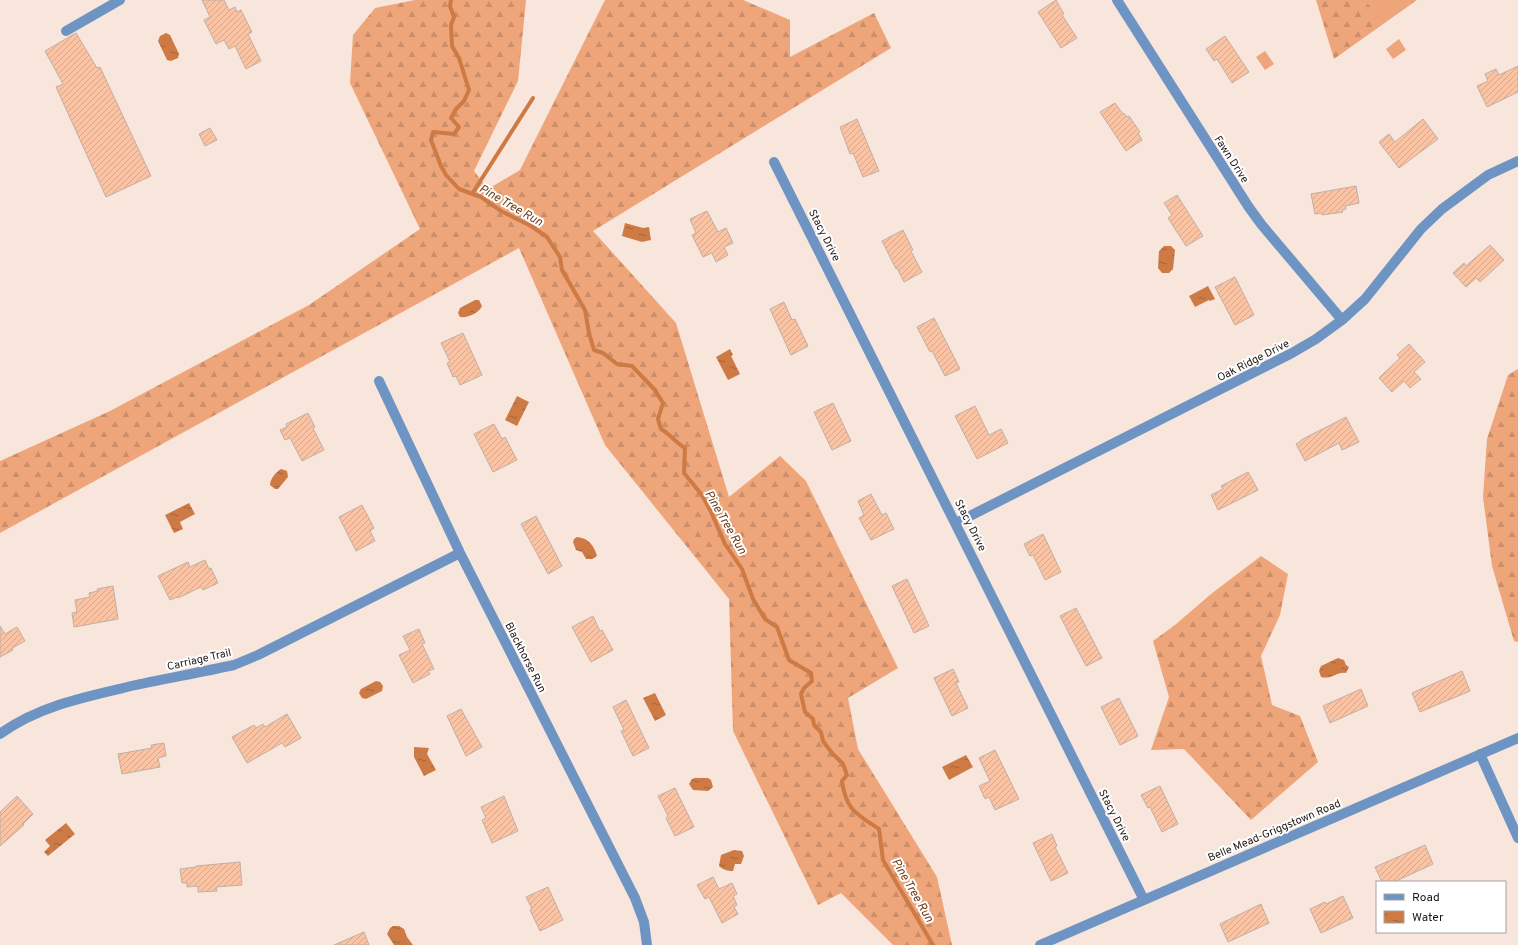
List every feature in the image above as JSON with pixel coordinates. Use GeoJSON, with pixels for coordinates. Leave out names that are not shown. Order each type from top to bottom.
{"type":"FeatureCollection","features":[{"type":"Feature","properties":{"kind":"street"},"geometry":{"type":"LineString","coordinates":[[66,31],[120,0]]}},
{"type":"Feature","properties":{"kind":"street","name":"Fawn Drive"},"geometry":{"type":"LineString","coordinates":[[1117,0],[1248,206],[1261,224],[1342,320]]}},
{"type":"Feature","properties":{"kind":"street","name":"Oak Ridge Drive"},"geometry":{"type":"LineString","coordinates":[[956,523],[1292,354],[1316,339],[1342,320],[1365,299],[1421,229],[1442,209],[1488,175],[1518,161]]}},
{"type":"Feature","properties":{"kind":"street","name":"Stacy Drive"},"geometry":{"type":"LineString","coordinates":[[774,162],[1144,900]]}},
{"type":"Feature","properties":{"kind":"street","name":"Blackhorse Run"},"geometry":{"type":"LineString","coordinates":[[379,381],[460,553],[635,898],[644,922],[647,945]]}},
{"type":"Feature","properties":{"kind":"street","name":"Carriage Trail"},"geometry":{"type":"LineString","coordinates":[[0,734],[11,726],[35,714],[81,697],[234,665],[258,655],[460,553]]}},
{"type":"Feature","properties":{"kind":"street","name":"Belle Mead-Griggstown Road"},"geometry":{"type":"LineString","coordinates":[[1040,945],[1518,738]]}},
{"type":"Feature","properties":{"kind":"street"},"geometry":{"type":"LineString","coordinates":[[1480,754],[1518,838]]}},
{"type":"Feature","properties":{"kind":"green space"},"geometry":{"type":"Polygon","coordinates":[[[415,0],[526,0],[518,81],[474,171],[488,189],[520,170],[605,0],[743,0],[790,20],[790,57],[874,13],[891,48],[593,231],[676,323],[729,497],[780,456],[806,481],[898,668],[848,698],[858,749],[937,877],[952,945],[893,945],[841,893],[818,905],[733,731],[729,599],[605,445],[519,248],[0,533],[0,461],[110,411],[309,305],[420,229],[350,83],[353,35],[375,8],[415,0]]]}},
{"type":"Feature","properties":{"kind":"green space"},"geometry":{"type":"Polygon","coordinates":[[[1316,0],[1417,0],[1334,59],[1316,0]]]}},
{"type":"Feature","properties":{"kind":"green space"},"geometry":{"type":"Polygon","coordinates":[[[1405,0],[1380,20],[1366,1],[1405,0]]]}},
{"type":"Feature","properties":{"kind":"green space"},"geometry":{"type":"Polygon","coordinates":[[[1399,39],[1406,50],[1393,59],[1386,49],[1399,39]]]}},
{"type":"Feature","properties":{"kind":"green space"},"geometry":{"type":"Polygon","coordinates":[[[1265,51],[1274,64],[1265,70],[1256,57],[1265,51]]]}},
{"type":"Feature","properties":{"kind":"green space"},"geometry":{"type":"Polygon","coordinates":[[[1518,369],[1518,642],[1514,641],[1492,566],[1483,497],[1487,439],[1508,375],[1518,369]]]}},
{"type":"Feature","properties":{"kind":"green space"},"geometry":{"type":"Polygon","coordinates":[[[1261,556],[1288,574],[1280,615],[1261,656],[1272,705],[1300,716],[1318,762],[1251,820],[1184,749],[1151,750],[1169,697],[1153,641],[1261,556]]]}},
{"type":"Feature","properties":{"kind":"water"},"geometry":{"type":"Polygon","coordinates":[[[166,33],[170,35],[179,54],[178,58],[171,61],[167,60],[158,41],[160,36],[166,33]]]}},
{"type":"Feature","properties":{"kind":"water"},"geometry":{"type":"Polygon","coordinates":[[[625,223],[643,228],[649,227],[651,240],[642,242],[622,236],[625,223]]]}},
{"type":"Feature","properties":{"kind":"water"},"geometry":{"type":"Polygon","coordinates":[[[1164,246],[1171,246],[1175,250],[1173,269],[1169,273],[1162,273],[1158,268],[1159,251],[1164,246]]]}},
{"type":"Feature","properties":{"kind":"water"},"geometry":{"type":"Polygon","coordinates":[[[1208,286],[1215,299],[1209,300],[1195,307],[1189,296],[1208,286]]]}},
{"type":"Feature","properties":{"kind":"water"},"geometry":{"type":"Polygon","coordinates":[[[475,300],[479,300],[482,306],[481,309],[466,317],[460,317],[458,313],[460,308],[475,300]]]}},
{"type":"Feature","properties":{"kind":"water"},"geometry":{"type":"Polygon","coordinates":[[[730,349],[733,355],[731,356],[740,374],[728,380],[716,357],[730,349]]]}},
{"type":"Feature","properties":{"kind":"water"},"geometry":{"type":"Polygon","coordinates":[[[517,396],[529,402],[517,426],[505,420],[517,396]]]}},
{"type":"Feature","properties":{"kind":"water"},"geometry":{"type":"Polygon","coordinates":[[[281,469],[287,471],[288,477],[278,489],[275,489],[270,485],[270,483],[277,472],[281,469]]]}},
{"type":"Feature","properties":{"kind":"water"},"geometry":{"type":"Polygon","coordinates":[[[189,503],[195,514],[180,522],[183,529],[174,533],[165,515],[189,503]]]}},
{"type":"Feature","properties":{"kind":"water"},"geometry":{"type":"Polygon","coordinates":[[[577,537],[590,543],[597,556],[592,559],[586,559],[582,552],[576,550],[573,542],[577,537]]]}},
{"type":"Feature","properties":{"kind":"water"},"geometry":{"type":"Polygon","coordinates":[[[1338,658],[1344,660],[1346,665],[1349,667],[1346,673],[1340,673],[1325,678],[1321,677],[1319,671],[1321,666],[1338,658]]]}},
{"type":"Feature","properties":{"kind":"water"},"geometry":{"type":"Polygon","coordinates":[[[376,681],[380,682],[383,686],[382,691],[366,699],[362,698],[359,693],[361,689],[376,681]]]}},
{"type":"Feature","properties":{"kind":"water"},"geometry":{"type":"Polygon","coordinates":[[[655,693],[666,715],[655,721],[643,698],[655,693]]]}},
{"type":"Feature","properties":{"kind":"water"},"geometry":{"type":"Polygon","coordinates":[[[414,747],[429,748],[427,754],[436,770],[424,776],[414,757],[414,747]]]}},
{"type":"Feature","properties":{"kind":"water"},"geometry":{"type":"Polygon","coordinates":[[[966,755],[973,767],[949,780],[942,767],[966,755]]]}},
{"type":"Feature","properties":{"kind":"water"},"geometry":{"type":"Polygon","coordinates":[[[708,778],[711,780],[713,787],[708,791],[693,790],[689,784],[692,779],[708,778]]]}},
{"type":"Feature","properties":{"kind":"water"},"geometry":{"type":"Polygon","coordinates":[[[66,823],[75,834],[48,856],[44,852],[50,846],[45,840],[66,823]]]}},
{"type":"Feature","properties":{"kind":"water"},"geometry":{"type":"Polygon","coordinates":[[[734,850],[742,851],[744,856],[741,864],[735,864],[733,871],[726,870],[719,866],[721,855],[734,850]]]}},
{"type":"Feature","properties":{"kind":"water"},"geometry":{"type":"Polygon","coordinates":[[[393,926],[399,926],[404,929],[407,937],[413,945],[394,945],[387,934],[393,926]]]}},
{"type":"Feature","properties":{"kind":"building"},"geometry":{"type":"Polygon","coordinates":[[[202,0],[224,0],[229,10],[235,7],[237,12],[241,10],[252,32],[248,34],[261,61],[246,69],[235,46],[229,49],[224,40],[216,44],[204,20],[210,17],[202,0]]]}},
{"type":"Feature","properties":{"kind":"building"},"geometry":{"type":"Polygon","coordinates":[[[1056,0],[1064,14],[1062,15],[1077,38],[1061,48],[1038,12],[1056,0]]]}},
{"type":"Feature","properties":{"kind":"building"},"geometry":{"type":"Polygon","coordinates":[[[76,33],[97,68],[100,67],[151,176],[106,197],[56,87],[63,84],[45,51],[76,33]]]}},
{"type":"Feature","properties":{"kind":"building"},"geometry":{"type":"Polygon","coordinates":[[[1225,36],[1249,72],[1232,83],[1217,59],[1214,61],[1206,49],[1225,36]]]}},
{"type":"Feature","properties":{"kind":"building"},"geometry":{"type":"Polygon","coordinates":[[[1518,66],[1518,92],[1487,107],[1477,86],[1488,81],[1485,74],[1496,69],[1499,75],[1518,66]]]}},
{"type":"Feature","properties":{"kind":"building"},"geometry":{"type":"Polygon","coordinates":[[[1115,103],[1123,114],[1124,113],[1127,117],[1129,116],[1140,132],[1138,133],[1142,140],[1126,151],[1100,112],[1115,103]]]}},
{"type":"Feature","properties":{"kind":"building"},"geometry":{"type":"Polygon","coordinates":[[[857,119],[879,171],[863,177],[853,153],[850,154],[840,127],[857,119]]]}},
{"type":"Feature","properties":{"kind":"building"},"geometry":{"type":"Polygon","coordinates":[[[1423,119],[1438,139],[1399,168],[1379,142],[1389,134],[1395,142],[1423,119]]]}},
{"type":"Feature","properties":{"kind":"building"},"geometry":{"type":"Polygon","coordinates":[[[210,128],[217,140],[205,146],[199,134],[210,128]]]}},
{"type":"Feature","properties":{"kind":"building"},"geometry":{"type":"Polygon","coordinates":[[[1356,186],[1359,203],[1345,206],[1346,209],[1342,210],[1343,212],[1322,215],[1322,213],[1315,214],[1311,194],[1356,186]]]}},
{"type":"Feature","properties":{"kind":"building"},"geometry":{"type":"Polygon","coordinates":[[[1177,195],[1203,236],[1186,246],[1168,218],[1172,215],[1164,203],[1177,195]]]}},
{"type":"Feature","properties":{"kind":"building"},"geometry":{"type":"Polygon","coordinates":[[[707,211],[718,232],[726,228],[733,243],[724,247],[728,255],[716,262],[712,253],[703,257],[692,235],[696,233],[690,219],[707,211]]]}},
{"type":"Feature","properties":{"kind":"building"},"geometry":{"type":"Polygon","coordinates":[[[903,230],[913,250],[911,251],[922,272],[904,282],[882,241],[903,230]]]}},
{"type":"Feature","properties":{"kind":"building"},"geometry":{"type":"Polygon","coordinates":[[[1490,245],[1504,260],[1480,282],[1476,278],[1466,287],[1453,273],[1464,263],[1466,266],[1490,245]]]}},
{"type":"Feature","properties":{"kind":"building"},"geometry":{"type":"Polygon","coordinates":[[[1235,277],[1254,315],[1235,325],[1215,287],[1235,277]]]}},
{"type":"Feature","properties":{"kind":"building"},"geometry":{"type":"Polygon","coordinates":[[[784,302],[792,320],[795,319],[808,346],[791,355],[770,309],[784,302]]]}},
{"type":"Feature","properties":{"kind":"building"},"geometry":{"type":"Polygon","coordinates":[[[934,318],[960,369],[945,376],[917,327],[934,318]]]}},
{"type":"Feature","properties":{"kind":"building"},"geometry":{"type":"Polygon","coordinates":[[[463,333],[482,375],[460,385],[456,376],[453,377],[447,363],[450,362],[441,343],[463,333]]]}},
{"type":"Feature","properties":{"kind":"building"},"geometry":{"type":"Polygon","coordinates":[[[1409,344],[1425,362],[1414,372],[1421,379],[1410,388],[1404,381],[1392,392],[1379,378],[1400,358],[1397,355],[1409,344]]]}},
{"type":"Feature","properties":{"kind":"building"},"geometry":{"type":"Polygon","coordinates":[[[833,403],[851,441],[832,450],[814,412],[833,403]]]}},
{"type":"Feature","properties":{"kind":"building"},"geometry":{"type":"Polygon","coordinates":[[[975,406],[989,435],[1001,429],[1008,443],[977,459],[955,416],[975,406]]]}},
{"type":"Feature","properties":{"kind":"building"},"geometry":{"type":"Polygon","coordinates":[[[308,413],[315,427],[313,428],[324,450],[302,461],[290,438],[285,440],[280,430],[287,427],[286,424],[308,413]]]}},
{"type":"Feature","properties":{"kind":"building"},"geometry":{"type":"Polygon","coordinates":[[[1346,417],[1359,442],[1342,450],[1339,443],[1305,461],[1296,444],[1346,417]]]}},
{"type":"Feature","properties":{"kind":"building"},"geometry":{"type":"Polygon","coordinates":[[[494,424],[502,439],[505,437],[517,460],[493,472],[474,434],[494,424]]]}},
{"type":"Feature","properties":{"kind":"building"},"geometry":{"type":"Polygon","coordinates":[[[1248,472],[1258,490],[1218,510],[1211,495],[1223,489],[1221,486],[1248,472]]]}},
{"type":"Feature","properties":{"kind":"building"},"geometry":{"type":"Polygon","coordinates":[[[871,494],[882,515],[886,513],[894,529],[871,540],[859,518],[864,515],[858,501],[871,494]]]}},
{"type":"Feature","properties":{"kind":"building"},"geometry":{"type":"Polygon","coordinates":[[[362,505],[374,528],[370,531],[375,541],[356,551],[339,517],[362,505]]]}},
{"type":"Feature","properties":{"kind":"building"},"geometry":{"type":"Polygon","coordinates":[[[536,516],[562,566],[548,574],[521,524],[536,516]]]}},
{"type":"Feature","properties":{"kind":"building"},"geometry":{"type":"Polygon","coordinates":[[[1043,534],[1061,572],[1045,580],[1033,555],[1030,556],[1024,544],[1043,534]]]}},
{"type":"Feature","properties":{"kind":"building"},"geometry":{"type":"Polygon","coordinates":[[[205,560],[209,569],[211,568],[218,583],[203,590],[201,587],[178,598],[177,597],[170,600],[158,576],[188,562],[190,567],[205,560]]]}},
{"type":"Feature","properties":{"kind":"building"},"geometry":{"type":"Polygon","coordinates":[[[907,579],[929,626],[914,633],[892,586],[907,579]]]}},
{"type":"Feature","properties":{"kind":"building"},"geometry":{"type":"Polygon","coordinates":[[[113,586],[118,619],[74,627],[72,613],[77,612],[75,600],[90,597],[89,593],[98,591],[97,589],[113,586]]]}},
{"type":"Feature","properties":{"kind":"building"},"geometry":{"type":"Polygon","coordinates":[[[1076,608],[1102,658],[1086,666],[1060,616],[1076,608]]]}},
{"type":"Feature","properties":{"kind":"building"},"geometry":{"type":"Polygon","coordinates":[[[593,616],[600,631],[602,630],[613,650],[591,662],[572,627],[593,616]]]}},
{"type":"Feature","properties":{"kind":"building"},"geometry":{"type":"Polygon","coordinates":[[[0,626],[5,634],[17,627],[25,641],[0,657],[0,626]]]}},
{"type":"Feature","properties":{"kind":"building"},"geometry":{"type":"Polygon","coordinates":[[[419,629],[425,643],[422,644],[434,669],[428,671],[430,674],[413,683],[399,655],[410,650],[403,636],[419,629]]]}},
{"type":"Feature","properties":{"kind":"building"},"geometry":{"type":"Polygon","coordinates":[[[953,669],[959,682],[956,683],[968,708],[952,716],[934,678],[953,669]]]}},
{"type":"Feature","properties":{"kind":"building"},"geometry":{"type":"Polygon","coordinates":[[[1462,671],[1470,691],[1420,712],[1412,693],[1462,671]]]}},
{"type":"Feature","properties":{"kind":"building"},"geometry":{"type":"Polygon","coordinates":[[[1361,689],[1368,706],[1330,723],[1323,706],[1361,689]]]}},
{"type":"Feature","properties":{"kind":"building"},"geometry":{"type":"Polygon","coordinates":[[[1119,698],[1138,736],[1120,745],[1101,707],[1119,698]]]}},
{"type":"Feature","properties":{"kind":"building"},"geometry":{"type":"Polygon","coordinates":[[[626,700],[649,748],[633,756],[621,731],[624,730],[613,707],[626,700]]]}},
{"type":"Feature","properties":{"kind":"building"},"geometry":{"type":"Polygon","coordinates":[[[461,709],[482,747],[466,756],[447,716],[461,709]]]}},
{"type":"Feature","properties":{"kind":"building"},"geometry":{"type":"Polygon","coordinates":[[[287,714],[301,738],[285,747],[282,743],[247,763],[232,737],[254,725],[256,728],[263,724],[265,727],[287,714]]]}},
{"type":"Feature","properties":{"kind":"building"},"geometry":{"type":"Polygon","coordinates":[[[164,743],[166,756],[158,758],[160,767],[122,774],[118,754],[152,748],[151,745],[164,743]]]}},
{"type":"Feature","properties":{"kind":"building"},"geometry":{"type":"Polygon","coordinates":[[[995,750],[1019,799],[995,810],[989,797],[985,799],[979,786],[990,781],[979,758],[995,750]]]}},
{"type":"Feature","properties":{"kind":"building"},"geometry":{"type":"Polygon","coordinates":[[[1160,786],[1178,824],[1162,832],[1150,807],[1148,808],[1141,795],[1160,786]]]}},
{"type":"Feature","properties":{"kind":"building"},"geometry":{"type":"Polygon","coordinates":[[[675,788],[694,827],[675,836],[666,818],[668,816],[658,796],[675,788]]]}},
{"type":"Feature","properties":{"kind":"building"},"geometry":{"type":"Polygon","coordinates":[[[17,796],[33,814],[23,824],[24,825],[0,846],[0,812],[17,796]]]}},
{"type":"Feature","properties":{"kind":"building"},"geometry":{"type":"Polygon","coordinates":[[[504,796],[518,831],[492,843],[482,820],[486,818],[481,807],[504,796]]]}},
{"type":"Feature","properties":{"kind":"building"},"geometry":{"type":"Polygon","coordinates":[[[1052,834],[1057,846],[1055,847],[1068,873],[1051,881],[1033,843],[1052,834]]]}},
{"type":"Feature","properties":{"kind":"building"},"geometry":{"type":"Polygon","coordinates":[[[1425,845],[1433,864],[1396,881],[1382,881],[1375,867],[1425,845]]]}},
{"type":"Feature","properties":{"kind":"building"},"geometry":{"type":"Polygon","coordinates":[[[240,862],[242,885],[216,887],[217,891],[198,892],[198,886],[187,887],[187,883],[182,883],[180,869],[240,862]]]}},
{"type":"Feature","properties":{"kind":"building"},"geometry":{"type":"Polygon","coordinates":[[[713,877],[719,889],[732,883],[737,894],[733,896],[737,905],[734,907],[738,914],[722,923],[709,897],[705,899],[697,885],[713,877]]]}},
{"type":"Feature","properties":{"kind":"building"},"geometry":{"type":"Polygon","coordinates":[[[548,887],[563,920],[540,931],[530,910],[532,909],[526,897],[548,887]]]}},
{"type":"Feature","properties":{"kind":"building"},"geometry":{"type":"Polygon","coordinates":[[[1343,896],[1353,918],[1321,933],[1310,909],[1325,902],[1326,904],[1343,896]]]}},
{"type":"Feature","properties":{"kind":"building"},"geometry":{"type":"Polygon","coordinates":[[[1261,904],[1269,923],[1228,942],[1220,924],[1261,904]]]}},
{"type":"Feature","properties":{"kind":"building"},"geometry":{"type":"Polygon","coordinates":[[[364,932],[369,945],[334,945],[364,932]]]}},
{"type":"Feature","properties":{"kind":"waterway","name":"Pine Tree Run"},"geometry":{"type":"LineString","coordinates":[[451,0],[450,6],[454,17],[451,25],[452,46],[459,58],[469,90],[464,101],[456,109],[451,118],[459,127],[454,134],[433,132],[431,140],[441,166],[446,175],[459,189],[481,197],[501,211],[531,226],[547,237],[560,257],[562,270],[585,310],[594,350],[603,353],[617,364],[632,366],[655,390],[663,403],[658,419],[661,429],[685,448],[684,473],[702,495],[725,544],[742,569],[753,599],[765,619],[777,627],[789,660],[811,673],[812,681],[804,688],[801,694],[805,712],[813,719],[814,725],[821,732],[823,741],[843,764],[847,775],[842,781],[849,805],[858,815],[879,829],[883,860],[933,945]]}},
{"type":"Feature","properties":{"kind":"waterway"},"geometry":{"type":"LineString","coordinates":[[472,194],[533,98]]}}]}
